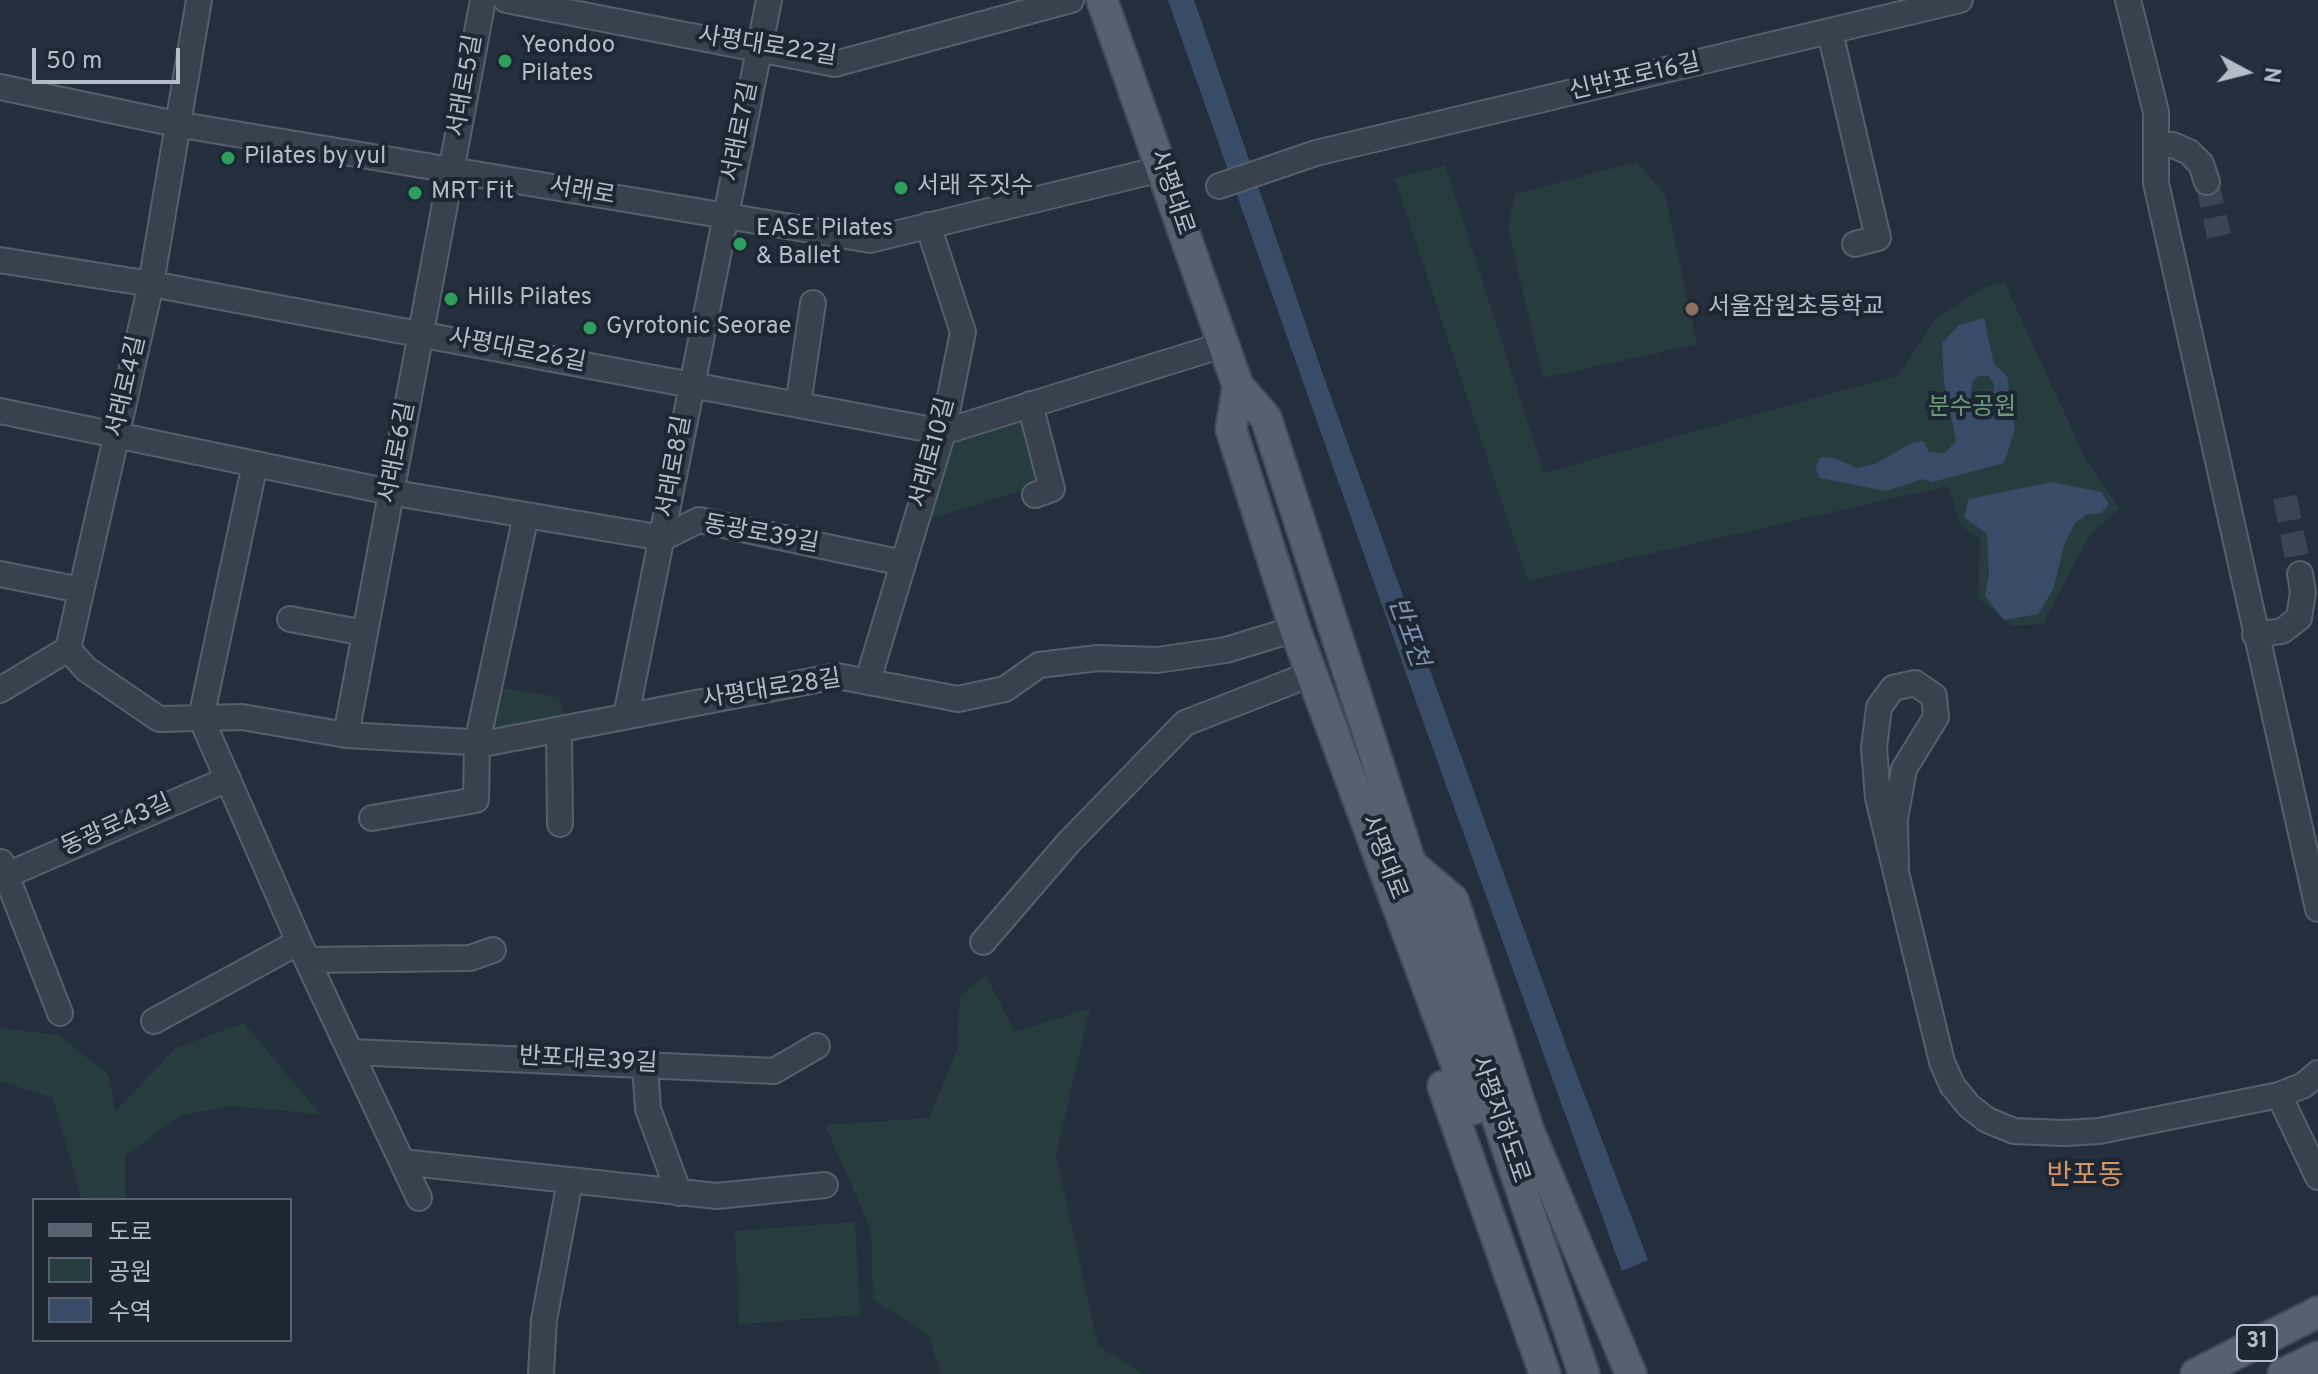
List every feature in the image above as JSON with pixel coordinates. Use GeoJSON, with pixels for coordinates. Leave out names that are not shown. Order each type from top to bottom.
{"type":"FeatureCollection","features":[{"type":"Feature","properties":{"kind":"main road","name":"사평대로"},"geometry":{"type":"LineString","coordinates":[[1102,0],[1238,386],[1266,418],[1411,865]]}},
{"type":"Feature","properties":{"kind":"main road","name":"사평대로"},"geometry":{"type":"LineString","coordinates":[[1238,386],[1231,429],[1295,629],[1404,917],[1396,953],[1545,1374]]}},
{"type":"Feature","properties":{"kind":"main road","name":"사평지하도로"},"geometry":{"type":"LineString","coordinates":[[1411,865],[1584,1374]]}},
{"type":"Feature","properties":{"kind":"main road"},"geometry":{"type":"LineString","coordinates":[[1411,865],[1453,900],[1528,1129],[1631,1374]]}},
{"type":"Feature","properties":{"kind":"main road","name":"사평지하도로"},"geometry":{"type":"LineString","coordinates":[[1404,917],[1567,1374]]}},
{"type":"Feature","properties":{"kind":"main road","name":"31"},"geometry":{"type":"LineString","coordinates":[[2196,1374],[2318,1312]]}},
{"type":"Feature","properties":{"kind":"main road","name":"31"},"geometry":{"type":"LineString","coordinates":[[2283,1374],[2318,1357]]}},
{"type":"Feature","properties":{"kind":"street","name":"서래로4길"},"geometry":{"type":"LineString","coordinates":[[68,649],[151,284],[199,0]]}},
{"type":"Feature","properties":{"kind":"street","name":"서래로5길"},"geometry":{"type":"LineString","coordinates":[[452,171],[483,0]]}},
{"type":"Feature","properties":{"kind":"street","name":"사평대로22길"},"geometry":{"type":"LineString","coordinates":[[506,0],[835,64],[1071,0]]}},
{"type":"Feature","properties":{"kind":"street","name":"서래로7길"},"geometry":{"type":"LineString","coordinates":[[725,218],[769,0]]}},
{"type":"Feature","properties":{"kind":"street","name":"신반포로16길"},"geometry":{"type":"LineString","coordinates":[[1219,186],[1308,155],[1960,0]]}},
{"type":"Feature","properties":{"kind":"street"},"geometry":{"type":"LineString","coordinates":[[2128,0],[2156,112],[2159,197],[2255,635],[2307,814],[2318,909]]}},
{"type":"Feature","properties":{"kind":"street"},"geometry":{"type":"LineString","coordinates":[[1830,32],[1878,238],[1855,244]]}},
{"type":"Feature","properties":{"kind":"street","name":"서래로"},"geometry":{"type":"LineString","coordinates":[[0,87],[176,124],[870,240],[1161,169]]}},
{"type":"Feature","properties":{"kind":"street"},"geometry":{"type":"LineString","coordinates":[[2156,145],[2173,145],[2189,152],[2201,164],[2207,182]]}},
{"type":"Feature","properties":{"kind":"street","name":"서래로6길"},"geometry":{"type":"LineString","coordinates":[[346,735],[452,171]]}},
{"type":"Feature","properties":{"kind":"street","name":"서래로8길"},"geometry":{"type":"LineString","coordinates":[[626,716],[725,218]]}},
{"type":"Feature","properties":{"kind":"street","name":"서래로10길"},"geometry":{"type":"LineString","coordinates":[[868,680],[943,432],[963,332],[928,225]]}},
{"type":"Feature","properties":{"kind":"street","name":"사평대로26길"},"geometry":{"type":"LineString","coordinates":[[0,260],[151,284],[943,432],[1223,345]]}},
{"type":"Feature","properties":{"kind":"street"},"geometry":{"type":"LineString","coordinates":[[798,405],[813,303]]}},
{"type":"Feature","properties":{"kind":"street"},"geometry":{"type":"LineString","coordinates":[[1030,404],[1052,489],[1035,495]]}},
{"type":"Feature","properties":{"kind":"street"},"geometry":{"type":"LineString","coordinates":[[0,411],[391,493],[663,538]]}},
{"type":"Feature","properties":{"kind":"street"},"geometry":{"type":"LineString","coordinates":[[255,464],[201,718],[303,951],[419,1198]]}},
{"type":"Feature","properties":{"kind":"street"},"geometry":{"type":"LineString","coordinates":[[372,818],[476,800],[477,743],[526,515]]}},
{"type":"Feature","properties":{"kind":"street","name":"동광로39길"},"geometry":{"type":"LineString","coordinates":[[663,538],[699,520],[903,563]]}},
{"type":"Feature","properties":{"kind":"street"},"geometry":{"type":"LineString","coordinates":[[0,574],[81,590]]}},
{"type":"Feature","properties":{"kind":"street"},"geometry":{"type":"LineString","coordinates":[[2255,635],[2282,631],[2299,618],[2303,592],[2300,574]]}},
{"type":"Feature","properties":{"kind":"street"},"geometry":{"type":"LineString","coordinates":[[290,619],[365,633]]}},
{"type":"Feature","properties":{"kind":"street","name":"사평대로28길"},"geometry":{"type":"LineString","coordinates":[[68,649],[86,669],[159,719],[242,717],[346,735],[477,743],[837,676],[958,699],[1005,689],[1039,665],[1098,658],[1157,660],[1226,650],[1295,629]]}},
{"type":"Feature","properties":{"kind":"street"},"geometry":{"type":"LineString","coordinates":[[0,690],[68,649]]}},
{"type":"Feature","properties":{"kind":"street"},"geometry":{"type":"LineString","coordinates":[[983,942],[1069,842],[1185,723],[1311,674]]}},
{"type":"Feature","properties":{"kind":"street"},"geometry":{"type":"LineString","coordinates":[[1896,869],[1895,819],[1904,769],[1936,717],[1934,696],[1915,683],[1893,688],[1879,707],[1874,748],[1878,798],[1942,1062],[1952,1085],[1969,1106],[1987,1120],[2014,1131],[2099,1131],[2279,1095],[2304,1085],[2318,1073]]}},
{"type":"Feature","properties":{"kind":"street"},"geometry":{"type":"LineString","coordinates":[[559,730],[560,824]]}},
{"type":"Feature","properties":{"kind":"street","name":"동광로43길"},"geometry":{"type":"LineString","coordinates":[[60,1013],[2,871],[228,779]]}},
{"type":"Feature","properties":{"kind":"street"},"geometry":{"type":"LineString","coordinates":[[154,1021],[303,951],[470,958],[493,950]]}},
{"type":"Feature","properties":{"kind":"street","name":"반포대로39길"},"geometry":{"type":"LineString","coordinates":[[352,1052],[774,1071],[817,1046]]}},
{"type":"Feature","properties":{"kind":"street"},"geometry":{"type":"LineString","coordinates":[[645,1065],[648,1109],[679,1193]]}},
{"type":"Feature","properties":{"kind":"street"},"geometry":{"type":"LineString","coordinates":[[2279,1095],[2318,1177]]}},
{"type":"Feature","properties":{"kind":"street"},"geometry":{"type":"LineString","coordinates":[[402,1162],[717,1196],[825,1185]]}},
{"type":"Feature","properties":{"kind":"street"},"geometry":{"type":"LineString","coordinates":[[541,1374],[544,1320],[570,1181]]}},
{"type":"Feature","properties":{"kind":"green space"},"geometry":{"type":"Polygon","coordinates":[[[1637,162],[1665,195],[1697,344],[1543,378],[1508,228],[1515,194],[1637,162]]]}},
{"type":"Feature","properties":{"kind":"green space","name":"분수공원"},"geometry":{"type":"Polygon","coordinates":[[[1445,165],[1544,473],[1899,375],[1936,318],[1984,288],[2004,282],[2086,460],[2120,508],[2089,536],[2043,624],[2012,626],[1978,598],[1980,539],[1961,526],[1948,486],[1528,581],[1395,179],[1445,165]]]}},
{"type":"Feature","properties":{"kind":"green space"},"geometry":{"type":"Polygon","coordinates":[[[1024,414],[1042,484],[924,521],[950,438],[1024,414]]]}},
{"type":"Feature","properties":{"kind":"green space"},"geometry":{"type":"Polygon","coordinates":[[[501,688],[559,697],[564,718],[492,737],[501,688]]]}},
{"type":"Feature","properties":{"kind":"green space"},"geometry":{"type":"Polygon","coordinates":[[[986,976],[1015,1032],[1090,1008],[1056,1155],[1098,1346],[1144,1374],[941,1374],[928,1334],[873,1300],[871,1229],[825,1125],[929,1118],[957,1050],[960,996],[986,976]]]}},
{"type":"Feature","properties":{"kind":"green space"},"geometry":{"type":"Polygon","coordinates":[[[244,1023],[320,1114],[231,1106],[180,1115],[125,1156],[125,1198],[81,1198],[53,1098],[0,1081],[0,1028],[58,1035],[109,1075],[115,1112],[176,1048],[244,1023]]]}},
{"type":"Feature","properties":{"kind":"green space"},"geometry":{"type":"Polygon","coordinates":[[[855,1222],[860,1315],[739,1324],[735,1231],[855,1222]]]}},
{"type":"Feature","properties":{"kind":"water","name":"반포천"},"geometry":{"type":"Polygon","coordinates":[[[1168,0],[1194,0],[1328,389],[1572,1062],[1648,1260],[1622,1271],[1424,724],[1168,0]]]}},
{"type":"Feature","properties":{"kind":"water"},"geometry":{"type":"Polygon","coordinates":[[[1984,318],[1994,364],[2007,376],[2015,429],[2004,463],[1932,482],[1922,479],[1886,491],[1820,478],[1815,468],[1821,457],[1834,458],[1857,468],[1875,464],[1912,443],[1923,441],[1929,452],[1945,453],[1956,441],[1944,382],[1942,343],[1959,325],[1984,318]],[[1979,376],[1972,381],[1971,401],[1976,410],[1986,414],[1993,411],[1994,384],[1988,376],[1979,376]]]}},
{"type":"Feature","properties":{"kind":"water"},"geometry":{"type":"Polygon","coordinates":[[[2052,482],[2101,492],[2109,504],[2101,513],[2086,515],[2075,523],[2064,545],[2053,590],[2038,614],[2004,620],[1985,596],[1989,573],[1987,534],[1964,517],[1969,499],[2052,482]]]}},
{"type":"Feature","properties":{"kind":"tunnel"},"geometry":{"type":"LineString","coordinates":[[2207,182],[2219,236]]}},
{"type":"Feature","properties":{"kind":"tunnel"},"geometry":{"type":"LineString","coordinates":[[2285,497],[2300,574]]}},
{"type":"Feature","properties":{"kind":"place","name":"Yeondoo Pilates"},"geometry":{"type":"Point","coordinates":[505,61]}},
{"type":"Feature","properties":{"kind":"place","name":"Pilates by yul"},"geometry":{"type":"Point","coordinates":[228,158]}},
{"type":"Feature","properties":{"kind":"place","name":"서래 주짓수"},"geometry":{"type":"Point","coordinates":[901,188]}},
{"type":"Feature","properties":{"kind":"place","name":"MRT Fit"},"geometry":{"type":"Point","coordinates":[415,193]}},
{"type":"Feature","properties":{"kind":"place","name":"EASE Pilates & Ballet"},"geometry":{"type":"Point","coordinates":[740,244]}},
{"type":"Feature","properties":{"kind":"place","name":"Hills Pilates"},"geometry":{"type":"Point","coordinates":[451,299]}},
{"type":"Feature","properties":{"kind":"place","name":"서울잠원초등학교"},"geometry":{"type":"Point","coordinates":[1692,309]}},
{"type":"Feature","properties":{"kind":"place","name":"Gyrotonic Seorae"},"geometry":{"type":"Point","coordinates":[590,328]}},
{"type":"Feature","properties":{"kind":"district","name":"반포동"},"geometry":{"type":"Point","coordinates":[2085,1178]}}]}
